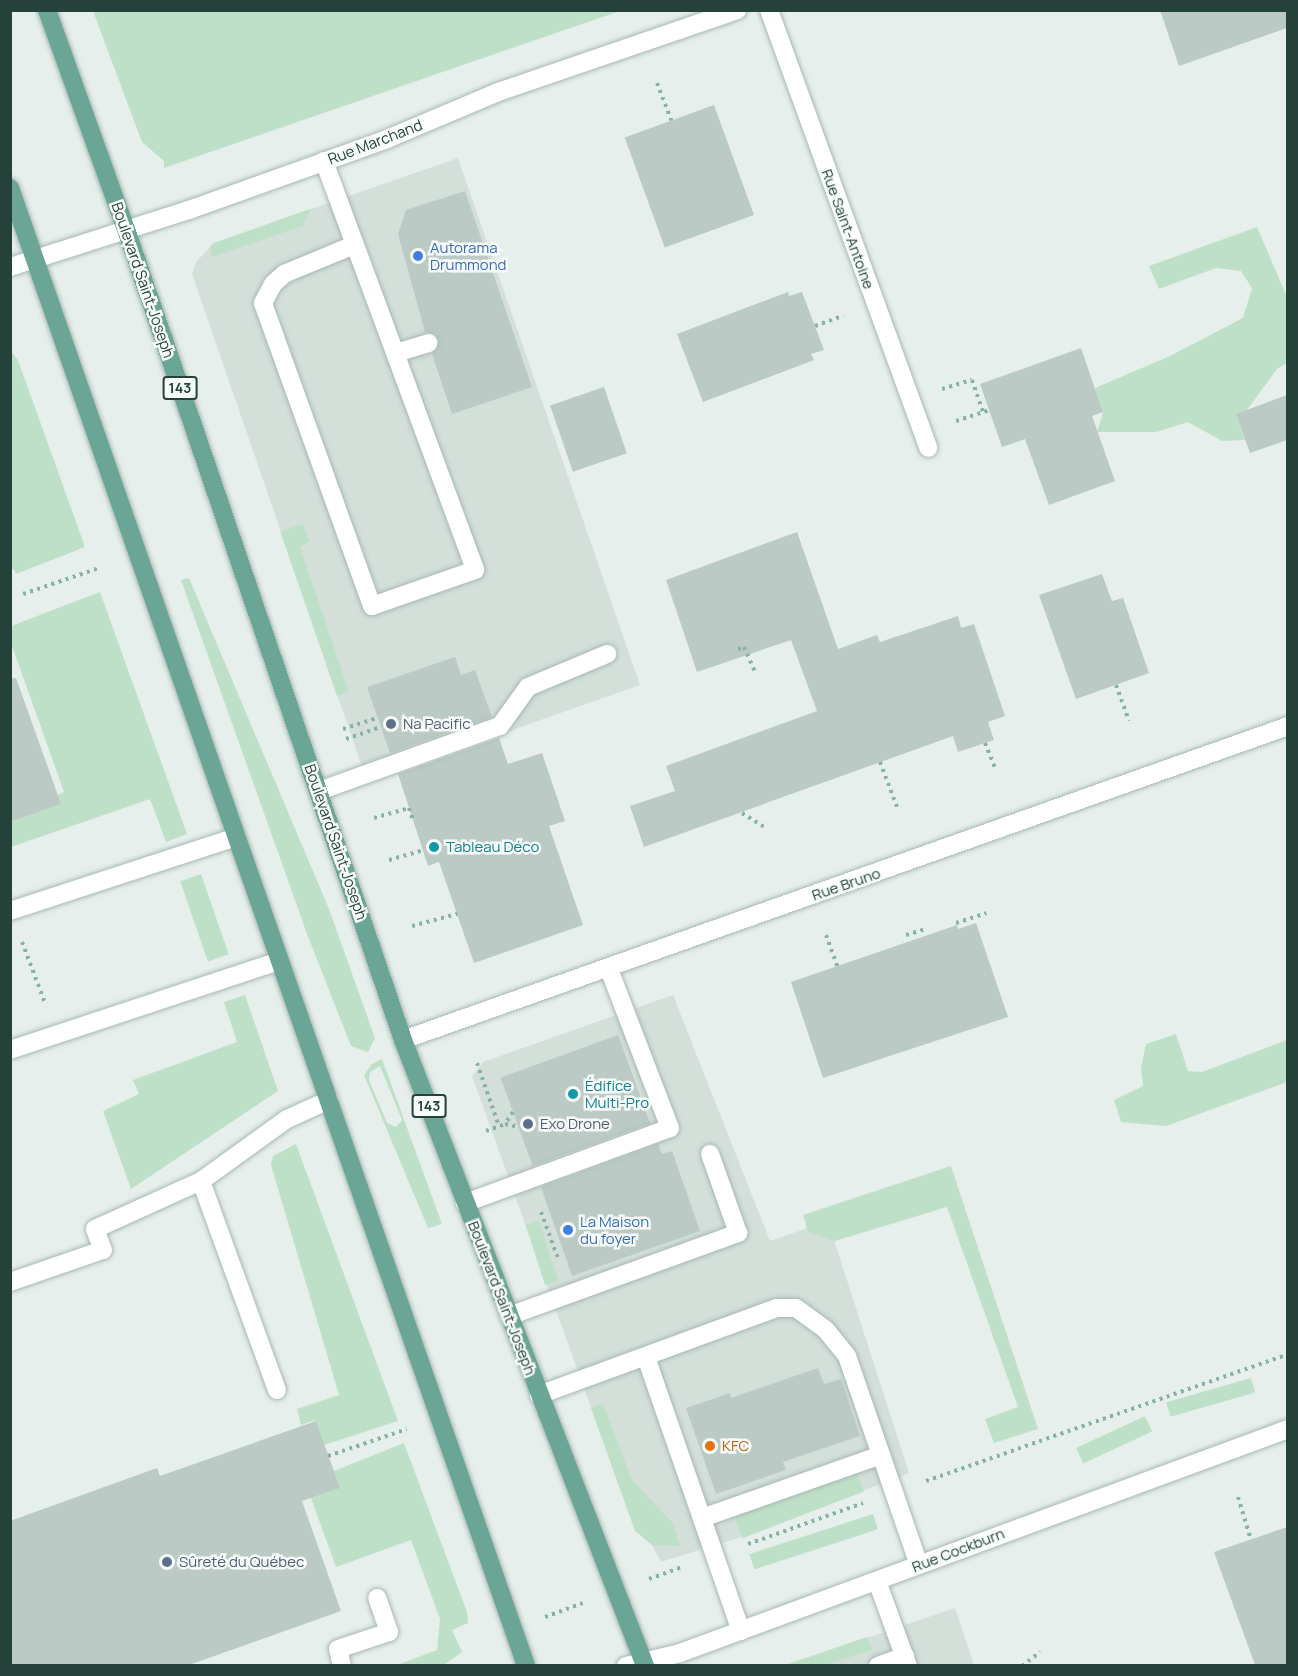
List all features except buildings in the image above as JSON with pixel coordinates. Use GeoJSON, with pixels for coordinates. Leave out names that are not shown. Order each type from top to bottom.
{"type":"FeatureCollection","features":[{"type":"Feature","properties":{"kind":"main road","name":"Boulevard Saint-Joseph"},"geometry":{"type":"LineString","coordinates":[[47,10],[127,231],[403,1040],[614,1592],[638,1664]]}},
{"type":"Feature","properties":{"kind":"main road"},"geometry":{"type":"LineString","coordinates":[[10,188],[526,1665]]}},
{"type":"Feature","properties":{"kind":"street","name":"Rue Marchand"},"geometry":{"type":"LineString","coordinates":[[10,267],[127,231],[324,161],[498,92],[737,10]]}},
{"type":"Feature","properties":{"kind":"street","name":"Rue Saint-Antoine"},"geometry":{"type":"LineString","coordinates":[[769,10],[928,448]]}},
{"type":"Feature","properties":{"kind":"street"},"geometry":{"type":"LineString","coordinates":[[324,161],[475,570],[372,606],[263,303],[273,284],[284,274],[354,245]]}},
{"type":"Feature","properties":{"kind":"street"},"geometry":{"type":"LineString","coordinates":[[396,353],[428,343]]}},
{"type":"Feature","properties":{"kind":"street"},"geometry":{"type":"LineString","coordinates":[[319,791],[500,726],[528,687],[607,654]]}},
{"type":"Feature","properties":{"kind":"street","name":"Rue Bruno"},"geometry":{"type":"LineString","coordinates":[[403,1040],[609,969],[1287,726]]}},
{"type":"Feature","properties":{"kind":"street"},"geometry":{"type":"LineString","coordinates":[[10,911],[236,837]]}},
{"type":"Feature","properties":{"kind":"street"},"geometry":{"type":"LineString","coordinates":[[10,1050],[279,961]]}},
{"type":"Feature","properties":{"kind":"street"},"geometry":{"type":"LineString","coordinates":[[465,1203],[670,1128],[609,969]]}},
{"type":"Feature","properties":{"kind":"street"},"geometry":{"type":"LineString","coordinates":[[10,1282],[103,1250],[95,1229],[201,1181],[287,1119],[329,1100]]}},
{"type":"Feature","properties":{"kind":"street"},"geometry":{"type":"LineString","coordinates":[[509,1316],[738,1233],[710,1155]]}},
{"type":"Feature","properties":{"kind":"street"},"geometry":{"type":"LineString","coordinates":[[201,1181],[277,1390]]}},
{"type":"Feature","properties":{"kind":"street"},"geometry":{"type":"LineString","coordinates":[[539,1395],[777,1308],[796,1308],[826,1330],[847,1356],[919,1565]]}},
{"type":"Feature","properties":{"kind":"street"},"geometry":{"type":"LineString","coordinates":[[646,1357],[741,1631]]}},
{"type":"Feature","properties":{"kind":"street","name":"Rue Cockburn"},"geometry":{"type":"LineString","coordinates":[[638,1664],[680,1653],[741,1631],[1287,1429]]}},
{"type":"Feature","properties":{"kind":"street"},"geometry":{"type":"LineString","coordinates":[[702,1518],[881,1455]]}},
{"type":"Feature","properties":{"kind":"street"},"geometry":{"type":"LineString","coordinates":[[877,1581],[907,1661],[878,1665]]}},
{"type":"Feature","properties":{"kind":"street"},"geometry":{"type":"LineString","coordinates":[[342,1665],[338,1649],[389,1632],[377,1598]]}},
{"type":"Feature","properties":{"kind":"path"},"geometry":{"type":"LineString","coordinates":[[657,82],[671,120]]}},
{"type":"Feature","properties":{"kind":"path"},"geometry":{"type":"LineString","coordinates":[[910,400],[972,380],[983,412]]}},
{"type":"Feature","properties":{"kind":"path"},"geometry":{"type":"LineString","coordinates":[[24,594],[99,568]]}},
{"type":"Feature","properties":{"kind":"path"},"geometry":{"type":"LineString","coordinates":[[738,649],[744,647],[756,674]]}},
{"type":"Feature","properties":{"kind":"path"},"geometry":{"type":"LineString","coordinates":[[1116,685],[1129,721]]}},
{"type":"Feature","properties":{"kind":"path"},"geometry":{"type":"LineString","coordinates":[[343,729],[377,718]]}},
{"type":"Feature","properties":{"kind":"path"},"geometry":{"type":"LineString","coordinates":[[346,739],[381,727]]}},
{"type":"Feature","properties":{"kind":"path"},"geometry":{"type":"LineString","coordinates":[[985,743],[996,770]]}},
{"type":"Feature","properties":{"kind":"path"},"geometry":{"type":"LineString","coordinates":[[880,762],[897,807]]}},
{"type":"Feature","properties":{"kind":"path"},"geometry":{"type":"LineString","coordinates":[[374,818],[409,808],[413,820]]}},
{"type":"Feature","properties":{"kind":"path"},"geometry":{"type":"LineString","coordinates":[[742,813],[766,828]]}},
{"type":"Feature","properties":{"kind":"path"},"geometry":{"type":"LineString","coordinates":[[389,860],[423,850]]}},
{"type":"Feature","properties":{"kind":"path"},"geometry":{"type":"LineString","coordinates":[[956,923],[986,913]]}},
{"type":"Feature","properties":{"kind":"path"},"geometry":{"type":"LineString","coordinates":[[412,926],[457,914]]}},
{"type":"Feature","properties":{"kind":"path"},"geometry":{"type":"LineString","coordinates":[[906,935],[926,929]]}},
{"type":"Feature","properties":{"kind":"path"},"geometry":{"type":"LineString","coordinates":[[19,935],[57,1034]]}},
{"type":"Feature","properties":{"kind":"path"},"geometry":{"type":"LineString","coordinates":[[826,935],[837,966]]}},
{"type":"Feature","properties":{"kind":"path"},"geometry":{"type":"LineString","coordinates":[[477,1063],[499,1126]]}},
{"type":"Feature","properties":{"kind":"path"},"geometry":{"type":"LineString","coordinates":[[505,1124],[513,1112]]}},
{"type":"Feature","properties":{"kind":"path"},"geometry":{"type":"LineString","coordinates":[[486,1131],[505,1124],[519,1127]]}},
{"type":"Feature","properties":{"kind":"path"},"geometry":{"type":"LineString","coordinates":[[534,1215],[542,1212],[562,1269]]}},
{"type":"Feature","properties":{"kind":"path"},"geometry":{"type":"LineString","coordinates":[[551,1238],[557,1236]]}},
{"type":"Feature","properties":{"kind":"path"},"geometry":{"type":"LineString","coordinates":[[922,1483],[1287,1354]]}},
{"type":"Feature","properties":{"kind":"path"},"geometry":{"type":"LineString","coordinates":[[328,1456],[407,1428]]}},
{"type":"Feature","properties":{"kind":"path"},"geometry":{"type":"LineString","coordinates":[[1238,1497],[1251,1540]]}},
{"type":"Feature","properties":{"kind":"path"},"geometry":{"type":"LineString","coordinates":[[742,1546],[869,1501]]}},
{"type":"Feature","properties":{"kind":"path"},"geometry":{"type":"LineString","coordinates":[[514,1629],[687,1565]]}},
{"type":"Feature","properties":{"kind":"path"},"geometry":{"type":"LineString","coordinates":[[1022,1665],[1040,1652]]}},
{"type":"Feature","properties":{"kind":"shaded area"},"geometry":{"type":"Polygon","coordinates":[[[458,158],[640,685],[367,781],[192,274],[196,262],[214,243],[458,158]]]}},
{"type":"Feature","properties":{"kind":"shaded area"},"geometry":{"type":"Polygon","coordinates":[[[673,995],[770,1241],[828,1221],[909,1473],[741,1537],[661,1562],[652,1545],[635,1530],[472,1076],[483,1062],[673,995]]]}},
{"type":"Feature","properties":{"kind":"shaded area"},"geometry":{"type":"Polygon","coordinates":[[[955,1608],[974,1665],[785,1666],[955,1608]]]}},
{"type":"Feature","properties":{"kind":"green space"},"geometry":{"type":"Polygon","coordinates":[[[93,11],[620,11],[164,168],[164,161],[142,142],[93,11]]]}},
{"type":"Feature","properties":{"kind":"green space"},"geometry":{"type":"Polygon","coordinates":[[[310,209],[303,226],[212,257],[210,246],[214,243],[310,209]]]}},
{"type":"Feature","properties":{"kind":"green space"},"geometry":{"type":"Polygon","coordinates":[[[1257,227],[1287,297],[1287,363],[1277,369],[1247,410],[1236,414],[1245,440],[1222,441],[1188,422],[1156,432],[1097,432],[1103,412],[1095,388],[1170,356],[1243,318],[1252,288],[1241,271],[1216,268],[1159,289],[1149,266],[1257,227]]]}},
{"type":"Feature","properties":{"kind":"green space"},"geometry":{"type":"Polygon","coordinates":[[[10,350],[18,360],[85,547],[16,574],[14,569],[10,570],[10,350]]]}},
{"type":"Feature","properties":{"kind":"green space"},"geometry":{"type":"Polygon","coordinates":[[[303,524],[310,541],[300,547],[349,692],[337,696],[280,531],[303,524]]]}},
{"type":"Feature","properties":{"kind":"green space"},"geometry":{"type":"Polygon","coordinates":[[[189,578],[329,909],[375,1038],[368,1052],[351,1046],[307,934],[181,580],[189,578]]]}},
{"type":"Feature","properties":{"kind":"green space"},"geometry":{"type":"Polygon","coordinates":[[[100,592],[187,834],[166,842],[150,799],[11,847],[10,822],[60,804],[57,795],[64,792],[11,643],[11,626],[100,592]]]}},
{"type":"Feature","properties":{"kind":"green space"},"geometry":{"type":"Polygon","coordinates":[[[201,874],[229,954],[208,962],[180,881],[201,874]]]}},
{"type":"Feature","properties":{"kind":"green space"},"geometry":{"type":"Polygon","coordinates":[[[245,995],[278,1091],[131,1189],[103,1111],[139,1094],[133,1080],[237,1042],[224,1002],[245,995]]]}},
{"type":"Feature","properties":{"kind":"green space"},"geometry":{"type":"Polygon","coordinates":[[[1176,1034],[1188,1071],[1202,1072],[1287,1040],[1287,1082],[1166,1126],[1121,1122],[1114,1100],[1143,1086],[1141,1068],[1146,1044],[1176,1034]]]}},
{"type":"Feature","properties":{"kind":"green space"},"geometry":{"type":"Polygon","coordinates":[[[382,1059],[442,1224],[428,1228],[364,1075],[372,1064],[382,1059]],[[380,1066],[370,1072],[369,1080],[387,1123],[396,1127],[402,1120],[380,1066]]]}},
{"type":"Feature","properties":{"kind":"green space"},"geometry":{"type":"Polygon","coordinates":[[[296,1144],[398,1421],[324,1445],[315,1420],[301,1425],[297,1409],[339,1395],[271,1165],[273,1156],[296,1144]]]}},
{"type":"Feature","properties":{"kind":"green space"},"geometry":{"type":"Polygon","coordinates":[[[951,1166],[1038,1429],[994,1443],[985,1419],[1018,1407],[947,1207],[835,1241],[808,1232],[803,1215],[951,1166]]]}},
{"type":"Feature","properties":{"kind":"green space"},"geometry":{"type":"Polygon","coordinates":[[[539,1221],[558,1281],[545,1285],[526,1225],[539,1221]]]}},
{"type":"Feature","properties":{"kind":"green space"},"geometry":{"type":"Polygon","coordinates":[[[1251,1378],[1255,1392],[1171,1417],[1166,1402],[1251,1378]]]}},
{"type":"Feature","properties":{"kind":"green space"},"geometry":{"type":"Polygon","coordinates":[[[603,1403],[632,1480],[673,1523],[680,1546],[652,1545],[635,1531],[591,1408],[603,1403]]]}},
{"type":"Feature","properties":{"kind":"green space"},"geometry":{"type":"Polygon","coordinates":[[[1145,1416],[1152,1431],[1083,1464],[1076,1448],[1145,1416]]]}},
{"type":"Feature","properties":{"kind":"green space"},"geometry":{"type":"Polygon","coordinates":[[[404,1443],[467,1612],[468,1623],[452,1630],[462,1652],[444,1665],[397,1665],[437,1650],[440,1619],[411,1540],[336,1567],[311,1498],[339,1488],[334,1471],[404,1443]]]}},
{"type":"Feature","properties":{"kind":"green space"},"geometry":{"type":"Polygon","coordinates":[[[856,1471],[864,1492],[743,1538],[735,1518],[856,1471]]]}},
{"type":"Feature","properties":{"kind":"green space"},"geometry":{"type":"Polygon","coordinates":[[[873,1514],[878,1529],[754,1569],[749,1554],[873,1514]]]}},
{"type":"Feature","properties":{"kind":"green space"},"geometry":{"type":"Polygon","coordinates":[[[867,1637],[872,1650],[825,1665],[785,1665],[867,1637]]]}},
{"type":"Feature","properties":{"kind":"place","name":"Autorama Drummond"},"geometry":{"type":"Point","coordinates":[418,256]}},
{"type":"Feature","properties":{"kind":"place","name":"Na Pacific"},"geometry":{"type":"Point","coordinates":[391,724]}},
{"type":"Feature","properties":{"kind":"place","name":"Tableau Déco"},"geometry":{"type":"Point","coordinates":[434,847]}},
{"type":"Feature","properties":{"kind":"place","name":"Édifice Multi-Pro"},"geometry":{"type":"Point","coordinates":[573,1094]}},
{"type":"Feature","properties":{"kind":"place","name":"Exo Drone"},"geometry":{"type":"Point","coordinates":[528,1124]}},
{"type":"Feature","properties":{"kind":"place","name":"La Maison du foyer"},"geometry":{"type":"Point","coordinates":[568,1230]}},
{"type":"Feature","properties":{"kind":"place","name":"KFC"},"geometry":{"type":"Point","coordinates":[710,1446]}},
{"type":"Feature","properties":{"kind":"place","name":"Sûreté du Québec"},"geometry":{"type":"Point","coordinates":[167,1562]}}]}
